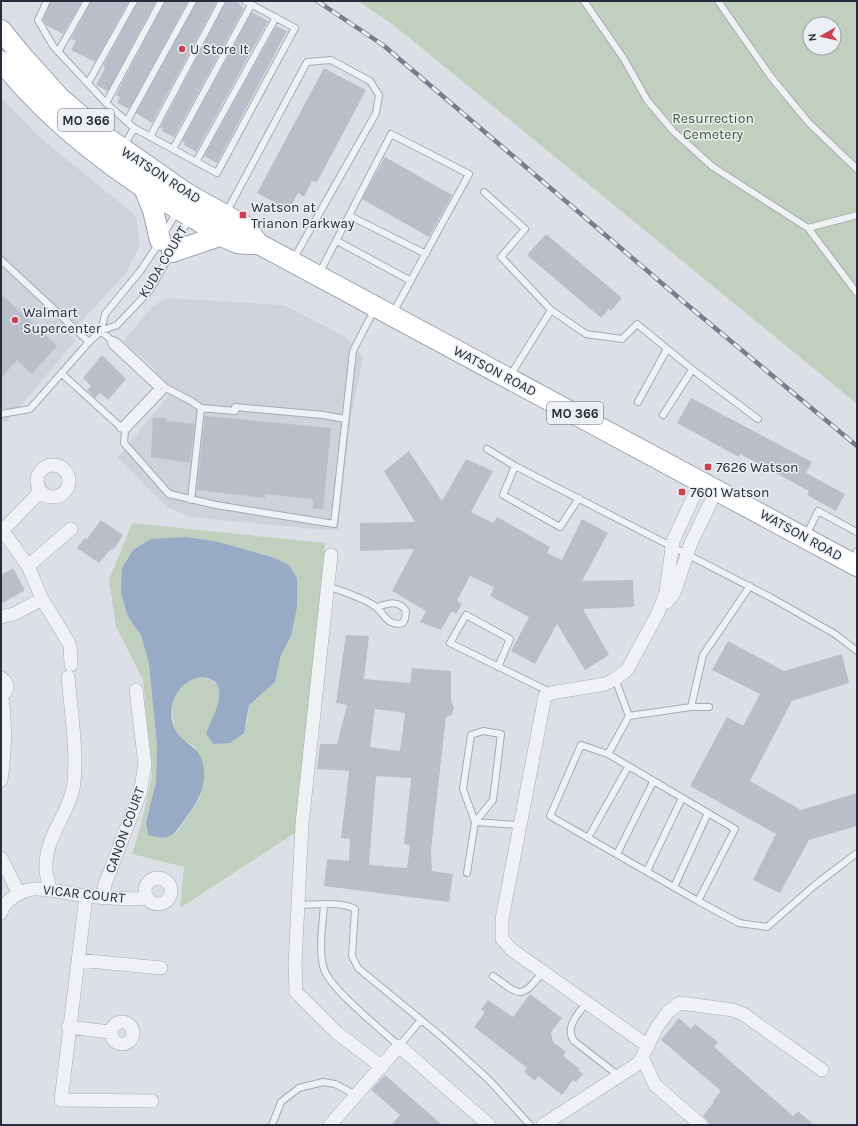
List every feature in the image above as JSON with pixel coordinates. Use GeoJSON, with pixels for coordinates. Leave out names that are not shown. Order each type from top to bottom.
{"type":"FeatureCollection","features":[{"type":"Feature","properties":{"kind":"main road","name":"WATSON ROAD"},"geometry":{"type":"LineString","coordinates":[[1,30],[59,97],[222,235],[237,242],[259,244]]}},
{"type":"Feature","properties":{"kind":"main road","name":"WATSON ROAD"},"geometry":{"type":"LineString","coordinates":[[1,61],[59,122],[98,154],[144,188],[188,205],[225,214],[243,224],[259,244],[805,537],[856,560]]}},
{"type":"Feature","properties":{"kind":"main road"},"geometry":{"type":"LineString","coordinates":[[144,188],[166,246],[222,235]]}},
{"type":"Feature","properties":{"kind":"street"},"geometry":{"type":"LineString","coordinates":[[701,1125],[655,1084],[645,1051],[587,1002],[512,950],[502,939],[502,919],[545,696],[552,693],[605,684],[615,679],[626,670],[658,613],[666,592],[672,546],[709,485]]}},
{"type":"Feature","properties":{"kind":"street"},"geometry":{"type":"LineString","coordinates":[[658,613],[674,593],[705,510],[709,485]]}},
{"type":"Feature","properties":{"kind":"street"},"geometry":{"type":"LineString","coordinates":[[40,492],[2,532],[28,566],[42,599],[70,645],[69,671],[75,751],[74,783],[68,802],[50,841],[46,868],[50,890]]}},
{"type":"Feature","properties":{"kind":"street"},"geometry":{"type":"LineString","coordinates":[[28,566],[71,529]]}},
{"type":"Feature","properties":{"kind":"street"},"geometry":{"type":"LineString","coordinates":[[331,555],[302,824],[294,964],[296,992],[336,1032],[382,1067]]}},
{"type":"Feature","properties":{"kind":"street"},"geometry":{"type":"LineString","coordinates":[[1,617],[14,614],[42,599]]}},
{"type":"Feature","properties":{"kind":"street"},"geometry":{"type":"LineString","coordinates":[[1,678],[5,681],[7,688],[2,696],[5,714],[4,758],[1,780]]}},
{"type":"Feature","properties":{"kind":"street","name":"CANON COURT"},"geometry":{"type":"LineString","coordinates":[[103,897],[106,884],[140,793],[145,765],[136,690]]}},
{"type":"Feature","properties":{"kind":"street"},"geometry":{"type":"LineString","coordinates":[[1,858],[19,894]]}},
{"type":"Feature","properties":{"kind":"street","name":"VICAR COURT"},"geometry":{"type":"LineString","coordinates":[[1,910],[19,894],[32,889],[128,900],[147,898]]}},
{"type":"Feature","properties":{"kind":"street"},"geometry":{"type":"LineString","coordinates":[[86,896],[68,1027],[61,1100],[152,1101]]}},
{"type":"Feature","properties":{"kind":"street"},"geometry":{"type":"LineString","coordinates":[[78,960],[161,968]]}},
{"type":"Feature","properties":{"kind":"street"},"geometry":{"type":"LineString","coordinates":[[543,1125],[639,1064],[657,1027],[668,1012],[680,1003],[733,1010],[743,1014],[822,1070]]}},
{"type":"Feature","properties":{"kind":"street"},"geometry":{"type":"LineString","coordinates":[[68,1027],[110,1032]]}},
{"type":"Feature","properties":{"kind":"street"},"geometry":{"type":"LineString","coordinates":[[330,1125],[399,1046],[489,1125]]}},
{"type":"Feature","properties":{"kind":"lane"},"geometry":{"type":"LineString","coordinates":[[47,1],[38,20],[58,52],[106,103],[134,128],[217,174],[295,28],[245,1]]}},
{"type":"Feature","properties":{"kind":"lane"},"geometry":{"type":"LineString","coordinates":[[58,52],[87,1]]}},
{"type":"Feature","properties":{"kind":"lane"},"geometry":{"type":"LineString","coordinates":[[88,83],[134,1]]}},
{"type":"Feature","properties":{"kind":"lane"},"geometry":{"type":"LineString","coordinates":[[106,103],[161,1]]}},
{"type":"Feature","properties":{"kind":"lane"},"geometry":{"type":"LineString","coordinates":[[127,121],[193,1]]}},
{"type":"Feature","properties":{"kind":"lane"},"geometry":{"type":"LineString","coordinates":[[150,137],[222,1]]}},
{"type":"Feature","properties":{"kind":"lane"},"geometry":{"type":"LineString","coordinates":[[584,1],[624,59],[647,100],[673,131],[713,167],[808,228],[857,293]]}},
{"type":"Feature","properties":{"kind":"lane"},"geometry":{"type":"LineString","coordinates":[[718,1],[771,77],[809,123],[857,169]]}},
{"type":"Feature","properties":{"kind":"lane"},"geometry":{"type":"LineString","coordinates":[[173,149],[251,5]]}},
{"type":"Feature","properties":{"kind":"lane"},"geometry":{"type":"LineString","coordinates":[[196,162],[276,17]]}},
{"type":"Feature","properties":{"kind":"lane"},"geometry":{"type":"LineString","coordinates":[[225,214],[307,62],[331,60],[370,80],[378,95],[376,113],[292,262]]}},
{"type":"Feature","properties":{"kind":"lane"},"geometry":{"type":"LineString","coordinates":[[122,150],[134,128]]}},
{"type":"Feature","properties":{"kind":"lane"},"geometry":{"type":"LineString","coordinates":[[61,373],[123,430],[124,443],[169,494],[191,500],[334,524],[353,352],[383,311],[411,281],[469,174],[391,134],[319,276]]}},
{"type":"Feature","properties":{"kind":"lane"},"geometry":{"type":"LineString","coordinates":[[484,192],[525,228],[501,257],[551,310],[586,334],[622,339],[638,324],[692,370],[758,419]]}},
{"type":"Feature","properties":{"kind":"lane","name":"KUDA COURT"},"geometry":{"type":"LineString","coordinates":[[1,414],[30,409],[89,342],[101,331],[117,325],[150,290],[166,246],[188,205]]}},
{"type":"Feature","properties":{"kind":"lane","name":"KUDA COURT"},"geometry":{"type":"LineString","coordinates":[[101,331],[105,314],[141,270],[166,246],[188,205]]}},
{"type":"Feature","properties":{"kind":"lane"},"geometry":{"type":"LineString","coordinates":[[808,228],[857,215]]}},
{"type":"Feature","properties":{"kind":"lane"},"geometry":{"type":"LineString","coordinates":[[350,216],[426,254]]}},
{"type":"Feature","properties":{"kind":"lane"},"geometry":{"type":"LineString","coordinates":[[337,241],[411,281]]}},
{"type":"Feature","properties":{"kind":"lane"},"geometry":{"type":"LineString","coordinates":[[1,260],[89,342]]}},
{"type":"Feature","properties":{"kind":"lane"},"geometry":{"type":"LineString","coordinates":[[509,378],[551,310]]}},
{"type":"Feature","properties":{"kind":"lane"},"geometry":{"type":"LineString","coordinates":[[101,331],[110,339],[116,341],[166,388],[201,408],[235,411],[235,407],[323,415],[345,419]]}},
{"type":"Feature","properties":{"kind":"lane"},"geometry":{"type":"LineString","coordinates":[[110,339],[112,345],[158,388],[123,430]]}},
{"type":"Feature","properties":{"kind":"lane"},"geometry":{"type":"LineString","coordinates":[[638,402],[667,349]]}},
{"type":"Feature","properties":{"kind":"lane"},"geometry":{"type":"LineString","coordinates":[[663,415],[692,370]]}},
{"type":"Feature","properties":{"kind":"lane"},"geometry":{"type":"LineString","coordinates":[[123,430],[166,388]]}},
{"type":"Feature","properties":{"kind":"lane"},"geometry":{"type":"LineString","coordinates":[[191,500],[201,408]]}},
{"type":"Feature","properties":{"kind":"lane"},"geometry":{"type":"LineString","coordinates":[[487,449],[515,466],[750,586],[835,634],[857,651]]}},
{"type":"Feature","properties":{"kind":"lane"},"geometry":{"type":"LineString","coordinates":[[515,466],[503,495],[560,527],[579,498]]}},
{"type":"Feature","properties":{"kind":"lane"},"geometry":{"type":"LineString","coordinates":[[805,537],[818,511],[855,531],[857,523]]}},
{"type":"Feature","properties":{"kind":"lane"},"geometry":{"type":"LineString","coordinates":[[327,586],[377,607],[388,621],[393,624],[403,623],[405,620],[406,611],[400,604],[392,603],[377,607]]}},
{"type":"Feature","properties":{"kind":"lane"},"geometry":{"type":"LineString","coordinates":[[691,707],[703,655],[750,586]]}},
{"type":"Feature","properties":{"kind":"lane"},"geometry":{"type":"LineString","coordinates":[[498,667],[510,639],[466,615],[450,643],[498,667],[552,693]]}},
{"type":"Feature","properties":{"kind":"lane"},"geometry":{"type":"LineString","coordinates":[[608,754],[629,716],[615,679]]}},
{"type":"Feature","properties":{"kind":"lane"},"geometry":{"type":"LineString","coordinates":[[629,716],[691,707],[709,707]]}},
{"type":"Feature","properties":{"kind":"lane"},"geometry":{"type":"LineString","coordinates":[[467,873],[475,822],[463,789],[471,735],[483,731],[501,734],[493,800],[475,822]]}},
{"type":"Feature","properties":{"kind":"lane"},"geometry":{"type":"LineString","coordinates":[[698,901],[735,828],[653,782],[608,754],[581,745],[550,816],[698,901],[739,923],[767,927],[816,885],[857,853]]}},
{"type":"Feature","properties":{"kind":"lane"},"geometry":{"type":"LineString","coordinates":[[588,838],[628,767]]}},
{"type":"Feature","properties":{"kind":"lane"},"geometry":{"type":"LineString","coordinates":[[617,854],[653,782]]}},
{"type":"Feature","properties":{"kind":"lane"},"geometry":{"type":"LineString","coordinates":[[646,871],[682,798]]}},
{"type":"Feature","properties":{"kind":"lane"},"geometry":{"type":"LineString","coordinates":[[674,887],[708,813]]}},
{"type":"Feature","properties":{"kind":"lane"},"geometry":{"type":"LineString","coordinates":[[475,822],[519,825]]}},
{"type":"Feature","properties":{"kind":"lane"},"geometry":{"type":"LineString","coordinates":[[297,905],[351,906],[355,909],[352,956],[358,968],[421,1020],[489,1080],[530,1125]]}},
{"type":"Feature","properties":{"kind":"lane"},"geometry":{"type":"LineString","coordinates":[[324,905],[322,953],[324,969],[336,988],[399,1046],[421,1020]]}},
{"type":"Feature","properties":{"kind":"lane"},"geometry":{"type":"LineString","coordinates":[[493,976],[516,993],[521,993],[529,989],[543,972]]}},
{"type":"Feature","properties":{"kind":"lane"},"geometry":{"type":"LineString","coordinates":[[587,1002],[572,1023],[571,1038],[619,1076]]}},
{"type":"Feature","properties":{"kind":"lane"},"geometry":{"type":"LineString","coordinates":[[272,1125],[281,1102],[299,1088],[323,1082],[335,1084],[356,1096]]}},
{"type":"Feature","properties":{"kind":"shaded area"},"geometry":{"type":"Polygon","coordinates":[[[1,97],[37,135],[136,216],[140,245],[126,273],[69,335],[75,341],[8,421],[1,422],[1,97]]]}},
{"type":"Feature","properties":{"kind":"shaded area"},"geometry":{"type":"Polygon","coordinates":[[[167,298],[284,305],[346,337],[363,357],[351,416],[338,530],[323,530],[190,517],[167,507],[117,458],[169,395],[154,368],[123,341],[153,306],[167,298]]]}},
{"type":"Feature","properties":{"kind":"green space","name":"Resurrection Cemetery"},"geometry":{"type":"Polygon","coordinates":[[[358,1],[857,1],[857,404],[396,27],[358,1]]]}},
{"type":"Feature","properties":{"kind":"green space"},"geometry":{"type":"Polygon","coordinates":[[[132,523],[325,543],[298,831],[180,908],[184,867],[132,854],[140,828],[152,777],[143,680],[116,627],[109,580],[132,523]],[[246,550],[141,635],[149,664],[157,745],[156,782],[146,822],[176,834],[200,798],[204,773],[195,747],[181,738],[174,727],[172,707],[177,693],[186,682],[198,677],[210,679],[218,685],[221,698],[206,734],[213,744],[247,723],[249,705],[275,682],[281,655],[291,636],[289,565],[272,557],[246,550]]]}},
{"type":"Feature","properties":{"kind":"water"},"geometry":{"type":"Polygon","coordinates":[[[187,537],[218,542],[272,557],[289,565],[297,578],[297,607],[291,636],[281,655],[275,682],[249,705],[244,733],[230,743],[213,744],[206,734],[219,699],[218,686],[214,681],[199,677],[184,685],[175,697],[171,712],[174,727],[182,738],[197,751],[200,756],[203,764],[204,781],[198,800],[176,831],[168,836],[160,837],[148,835],[146,822],[156,782],[157,745],[149,664],[141,635],[128,617],[121,593],[122,568],[133,550],[151,539],[187,537]]]}},
{"type":"Feature","properties":{"kind":"building"},"geometry":{"type":"Polygon","coordinates":[[[51,1],[82,1],[63,34],[46,25],[43,20],[51,1]]]}},
{"type":"Feature","properties":{"kind":"building"},"geometry":{"type":"Polygon","coordinates":[[[91,1],[129,1],[95,62],[71,50],[76,41],[71,39],[91,1]]]}},
{"type":"Feature","properties":{"kind":"building"},"geometry":{"type":"Polygon","coordinates":[[[138,1],[156,1],[108,91],[96,85],[105,68],[103,66],[138,1]]]}},
{"type":"Feature","properties":{"kind":"building"},"geometry":{"type":"Polygon","coordinates":[[[165,1],[188,1],[129,109],[117,103],[120,97],[116,95],[165,1]]]}},
{"type":"Feature","properties":{"kind":"building","name":"U Store It"},"geometry":{"type":"Polygon","coordinates":[[[197,1],[217,1],[152,123],[136,113],[197,1]]]}},
{"type":"Feature","properties":{"kind":"building"},"geometry":{"type":"Polygon","coordinates":[[[226,1],[236,1],[244,8],[174,137],[162,131],[163,129],[160,128],[226,1]]]}},
{"type":"Feature","properties":{"kind":"building"},"geometry":{"type":"Polygon","coordinates":[[[252,12],[268,21],[196,152],[184,145],[185,143],[182,141],[252,12]]]}},
{"type":"Feature","properties":{"kind":"building"},"geometry":{"type":"Polygon","coordinates":[[[276,26],[287,31],[217,163],[204,156],[276,26]]]}},
{"type":"Feature","properties":{"kind":"building"},"geometry":{"type":"Polygon","coordinates":[[[324,68],[366,90],[317,182],[312,181],[304,197],[298,193],[289,210],[257,193],[324,68]]]}},
{"type":"Feature","properties":{"kind":"building"},"geometry":{"type":"Polygon","coordinates":[[[385,157],[452,195],[429,237],[362,199],[385,157]]]}},
{"type":"Feature","properties":{"kind":"building"},"geometry":{"type":"Polygon","coordinates":[[[546,234],[622,298],[611,311],[609,309],[601,318],[527,255],[546,234]]]}},
{"type":"Feature","properties":{"kind":"building","name":"Walmart Supercenter"},"geometry":{"type":"Polygon","coordinates":[[[1,294],[57,346],[32,374],[17,360],[1,378],[1,294]]]}},
{"type":"Feature","properties":{"kind":"building"},"geometry":{"type":"Polygon","coordinates":[[[102,355],[126,379],[108,400],[100,393],[95,398],[87,390],[91,386],[83,378],[102,355]]]}},
{"type":"Feature","properties":{"kind":"building"},"geometry":{"type":"Polygon","coordinates":[[[691,398],[812,462],[806,473],[845,494],[836,511],[807,495],[809,491],[740,454],[739,457],[677,423],[691,398]]]}},
{"type":"Feature","properties":{"kind":"building"},"geometry":{"type":"Polygon","coordinates":[[[205,416],[331,428],[323,509],[313,509],[313,499],[265,494],[265,498],[197,490],[205,416]]]}},
{"type":"Feature","properties":{"kind":"building"},"geometry":{"type":"Polygon","coordinates":[[[153,418],[166,418],[166,421],[195,424],[190,463],[151,457],[153,418]]]}},
{"type":"Feature","properties":{"kind":"building"},"geometry":{"type":"Polygon","coordinates":[[[409,451],[442,501],[466,459],[493,471],[471,512],[493,523],[497,517],[550,547],[547,553],[562,560],[582,519],[608,533],[582,581],[633,580],[634,607],[583,609],[609,655],[585,670],[557,624],[535,664],[511,651],[529,617],[490,596],[494,587],[470,576],[457,601],[462,604],[456,614],[452,611],[441,630],[420,622],[426,611],[392,591],[414,549],[360,551],[360,523],[415,522],[384,471],[409,451]]]}},
{"type":"Feature","properties":{"kind":"building"},"geometry":{"type":"Polygon","coordinates":[[[101,520],[123,535],[114,549],[110,550],[99,563],[77,548],[84,538],[87,539],[101,520]]]}},
{"type":"Feature","properties":{"kind":"building"},"geometry":{"type":"Polygon","coordinates":[[[13,568],[25,590],[1,604],[1,575],[13,568]]]}},
{"type":"Feature","properties":{"kind":"building"},"geometry":{"type":"Polygon","coordinates":[[[346,635],[369,636],[364,679],[410,683],[412,668],[451,671],[451,699],[454,708],[452,715],[446,717],[431,850],[432,871],[453,874],[449,902],[324,886],[327,859],[349,861],[350,839],[341,838],[349,771],[317,769],[320,744],[337,744],[347,705],[336,703],[346,635]],[[375,709],[370,747],[400,751],[405,713],[375,709]],[[376,776],[369,865],[407,868],[410,845],[404,844],[411,778],[376,776]]]}},
{"type":"Feature","properties":{"kind":"building"},"geometry":{"type":"Polygon","coordinates":[[[728,641],[784,671],[842,654],[849,683],[792,701],[750,781],[801,810],[857,793],[857,826],[809,840],[780,893],[753,880],[776,834],[690,786],[727,717],[743,726],[760,694],[712,670],[728,641]]]}},
{"type":"Feature","properties":{"kind":"building"},"geometry":{"type":"Polygon","coordinates":[[[530,994],[562,1018],[551,1032],[553,1042],[566,1052],[563,1056],[580,1069],[578,1070],[583,1074],[576,1082],[573,1080],[562,1095],[538,1076],[535,1081],[524,1072],[527,1068],[474,1027],[485,1012],[481,1009],[488,1000],[513,1017],[530,994]]]}},
{"type":"Feature","properties":{"kind":"building"},"geometry":{"type":"Polygon","coordinates":[[[679,1018],[691,1029],[695,1024],[718,1042],[714,1047],[793,1116],[798,1111],[814,1125],[711,1125],[703,1116],[721,1091],[661,1040],[679,1018]]]}},
{"type":"Feature","properties":{"kind":"building"},"geometry":{"type":"Polygon","coordinates":[[[385,1075],[442,1125],[391,1125],[400,1115],[371,1090],[385,1075]]]}},
{"type":"Feature","properties":{"kind":"railway"},"geometry":{"type":"LineString","coordinates":[[317,1],[383,45],[685,303],[857,446]]}},
{"type":"Feature","properties":{"kind":"place","name":"U Store It"},"geometry":{"type":"Point","coordinates":[182,49]}},
{"type":"Feature","properties":{"kind":"place","name":"Watson at Trianon Parkway"},"geometry":{"type":"Point","coordinates":[243,215]}},
{"type":"Feature","properties":{"kind":"place","name":"Walmart Supercenter"},"geometry":{"type":"Point","coordinates":[15,320]}},
{"type":"Feature","properties":{"kind":"place","name":"7626 Watson"},"geometry":{"type":"Point","coordinates":[708,467]}},
{"type":"Feature","properties":{"kind":"place","name":"7601 Watson"},"geometry":{"type":"Point","coordinates":[682,492]}}]}
